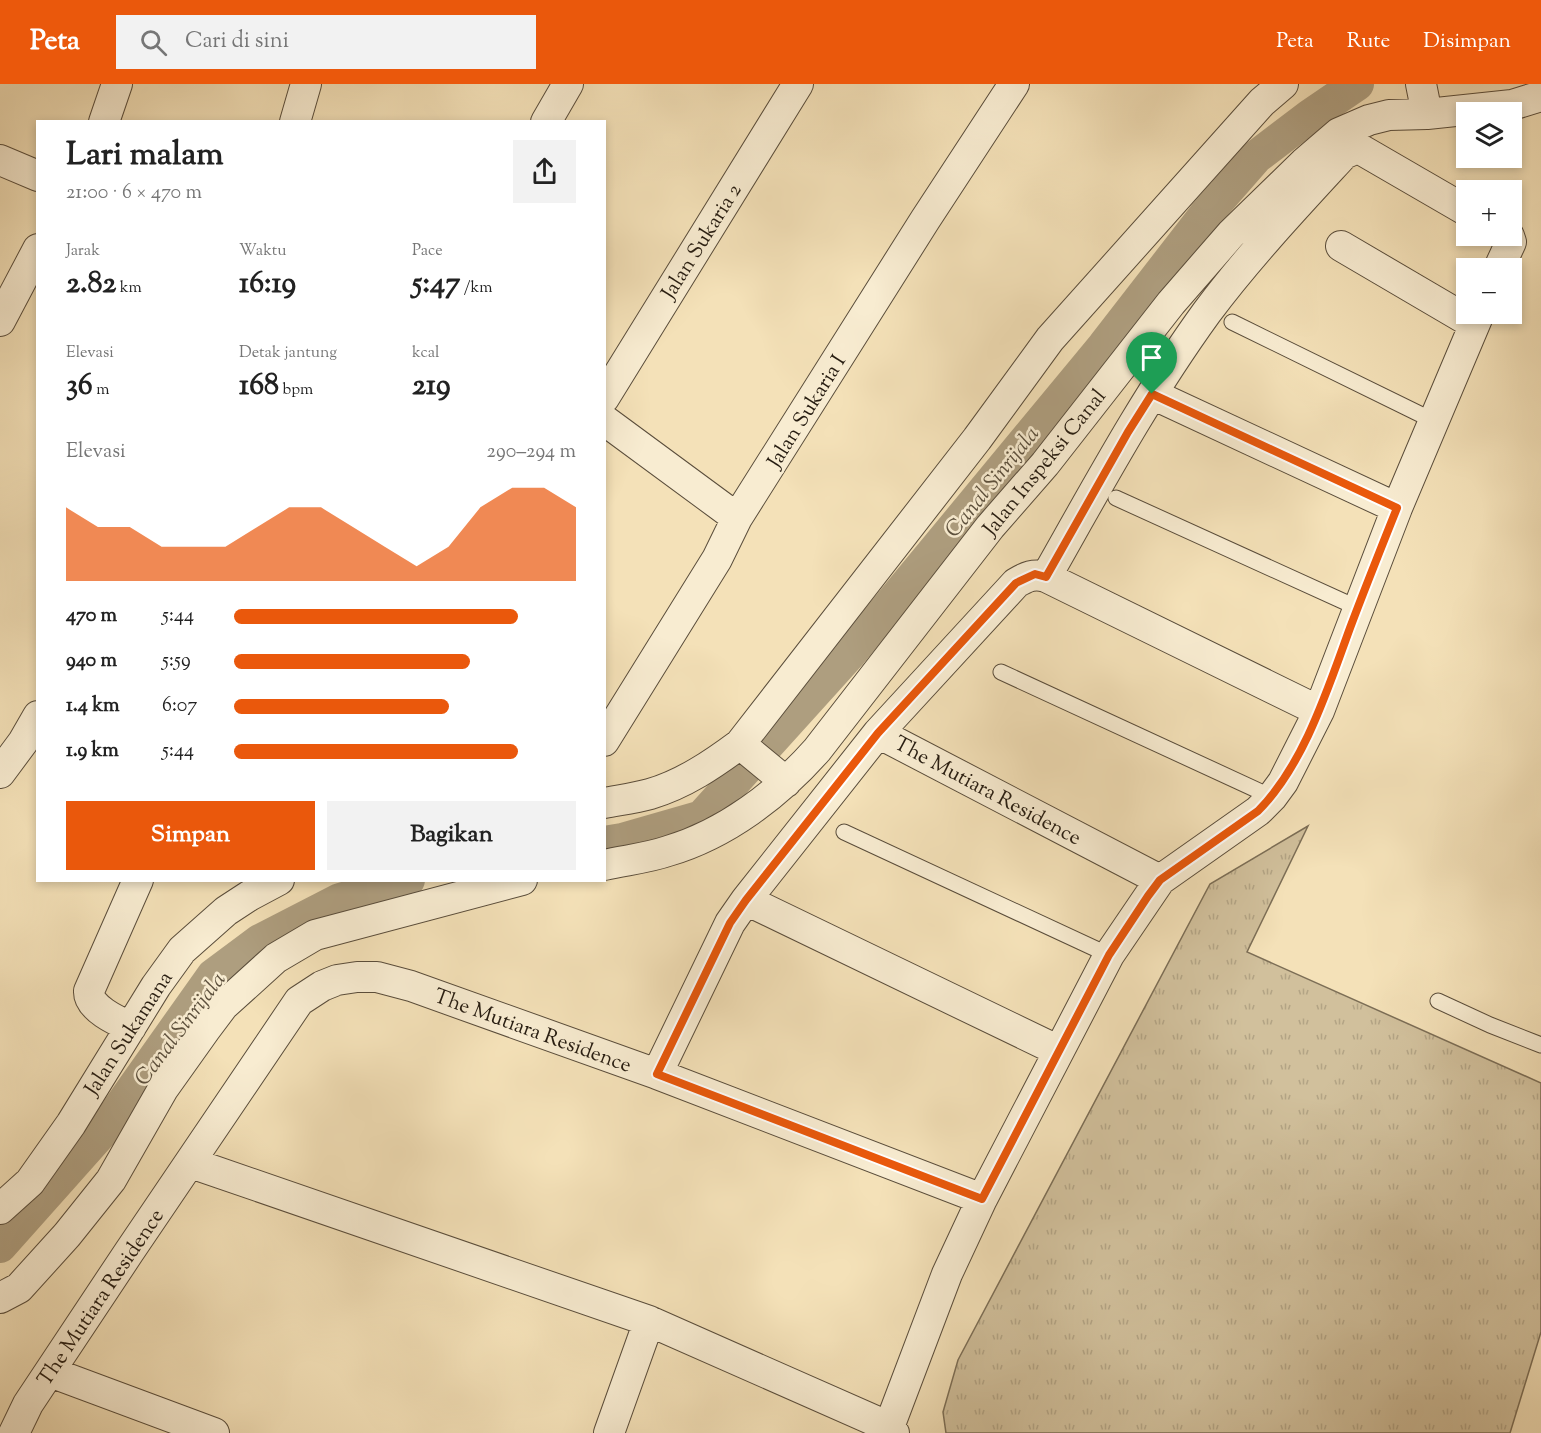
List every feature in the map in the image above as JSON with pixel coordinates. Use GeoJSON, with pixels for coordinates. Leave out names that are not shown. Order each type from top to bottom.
{"type":"FeatureCollection","features":[{"type":"Feature","properties":{"kind":"street"},"geometry":{"type":"LineString","coordinates":[[105,120],[117,84]]}},
{"type":"Feature","properties":{"kind":"street"},"geometry":{"type":"LineString","coordinates":[[296,120],[306,84]]}},
{"type":"Feature","properties":{"kind":"street"},"geometry":{"type":"LineString","coordinates":[[547,120],[568,84]]}},
{"type":"Feature","properties":{"kind":"street","name":"Jalan Sukaria 2"},"geometry":{"type":"LineString","coordinates":[[606,395],[798,84]]}},
{"type":"Feature","properties":{"kind":"street","name":"Jalan Sukaria I"},"geometry":{"type":"LineString","coordinates":[[606,738],[717,559],[737,518],[925,220],[1014,84]]}},
{"type":"Feature","properties":{"kind":"street"},"geometry":{"type":"LineString","coordinates":[[606,803],[651,793],[688,778],[744,747],[1050,339],[1262,102],[1283,84]]}},
{"type":"Feature","properties":{"kind":"street","name":"Jalan Inspeksi Canal"},"geometry":{"type":"LineString","coordinates":[[606,864],[669,851],[714,832],[741,816],[817,750],[990,526],[1045,464],[1171,303],[1231,234],[1304,163],[1339,133],[1424,100],[1512,105],[1541,96]]}},
{"type":"Feature","properties":{"kind":"street"},"geometry":{"type":"LineString","coordinates":[[1046,577],[1128,432],[1207,313],[1258,248],[1344,154],[1360,150],[1456,205]]}},
{"type":"Feature","properties":{"kind":"street"},"geometry":{"type":"LineString","coordinates":[[0,160],[36,175]]}},
{"type":"Feature","properties":{"kind":"street"},"geometry":{"type":"LineString","coordinates":[[1341,246],[1456,308]]}},
{"type":"Feature","properties":{"kind":"street"},"geometry":{"type":"LineString","coordinates":[[0,321],[36,253]]}},
{"type":"Feature","properties":{"kind":"street"},"geometry":{"type":"LineString","coordinates":[[191,1163],[649,1321],[891,1430],[947,1274],[982,1199],[1109,955],[1160,880],[1258,811],[1272,797],[1282,782],[1319,711],[1397,508],[1475,324]]}},
{"type":"Feature","properties":{"kind":"street"},"geometry":{"type":"LineString","coordinates":[[1152,394],[1397,508]]}},
{"type":"Feature","properties":{"kind":"street"},"geometry":{"type":"LineString","coordinates":[[606,421],[737,518]]}},
{"type":"Feature","properties":{"kind":"street"},"geometry":{"type":"LineString","coordinates":[[878,733],[1016,583],[1035,574],[1046,577],[1319,711]]}},
{"type":"Feature","properties":{"kind":"street"},"geometry":{"type":"LineString","coordinates":[[0,773],[36,720]]}},
{"type":"Feature","properties":{"kind":"street","name":"The Mutiara Residence"},"geometry":{"type":"LineString","coordinates":[[657,1074],[730,923],[878,733],[1160,880]]}},
{"type":"Feature","properties":{"kind":"street"},"geometry":{"type":"LineString","coordinates":[[744,747],[784,780]]}},
{"type":"Feature","properties":{"kind":"street"},"geometry":{"type":"LineString","coordinates":[[131,1027],[121,1023],[92,1002],[88,991],[137,882]]}},
{"type":"Feature","properties":{"kind":"street","name":"Jalan Sukamana"},"geometry":{"type":"LineString","coordinates":[[0,1209],[30,1182],[71,1124],[156,986],[182,950],[226,911],[275,882]]}},
{"type":"Feature","properties":{"kind":"street"},"geometry":{"type":"LineString","coordinates":[[0,1297],[19,1287],[68,1234],[111,1180],[163,1089],[204,1030],[223,1006],[276,958],[315,935],[514,882]]}},
{"type":"Feature","properties":{"kind":"street"},"geometry":{"type":"LineString","coordinates":[[746,900],[1059,1051]]}},
{"type":"Feature","properties":{"kind":"street","name":"The Mutiara Residence"},"geometry":{"type":"LineString","coordinates":[[14,1433],[28,1404],[299,1001],[312,991],[337,980],[377,977],[411,986],[657,1074],[982,1199]]}},
{"type":"Feature","properties":{"kind":"street"},"geometry":{"type":"LineString","coordinates":[[609,1433],[649,1321]]}},
{"type":"Feature","properties":{"kind":"street"},"geometry":{"type":"LineString","coordinates":[[50,1372],[214,1433]]}},
{"type":"Feature","properties":{"kind":"lane"},"geometry":{"type":"LineString","coordinates":[[1232,322],[1434,421]]}},
{"type":"Feature","properties":{"kind":"lane"},"geometry":{"type":"LineString","coordinates":[[1116,498],[1358,608]]}},
{"type":"Feature","properties":{"kind":"lane"},"geometry":{"type":"LineString","coordinates":[[1001,672],[1272,797]]}},
{"type":"Feature","properties":{"kind":"lane"},"geometry":{"type":"LineString","coordinates":[[844,832],[1109,955]]}},
{"type":"Feature","properties":{"kind":"lane"},"geometry":{"type":"LineString","coordinates":[[1438,1001],[1541,1045]]}},
{"type":"Feature","properties":{"kind":"green space"},"geometry":{"type":"Polygon","coordinates":[[[1308,826],[1247,952],[1541,1083],[1541,1332],[1510,1433],[946,1433],[943,1412],[958,1360],[1210,884],[1308,826]]]}},
{"type":"Feature","properties":{"kind":"waterway","name":"Canal Sinrijala"},"geometry":{"type":"LineString","coordinates":[[606,843],[702,817],[851,652],[1104,346],[1207,213],[1256,157],[1357,84]]}},
{"type":"Feature","properties":{"kind":"waterway","name":"Canal Sinrijala"},"geometry":{"type":"LineString","coordinates":[[0,1246],[106,1127],[213,976],[260,941],[340,900],[401,882]]}},
{"type":"Feature","properties":{"kind":"route"},"geometry":{"type":"LineString","coordinates":[[1152,394],[1397,508],[1319,711],[1282,782],[1272,797],[1258,811],[1175,868],[1160,880],[1148,896],[1109,955],[982,1199],[657,1074],[730,923],[770,867],[878,733],[1016,583],[1035,574],[1046,577],[1152,394]]}}]}
